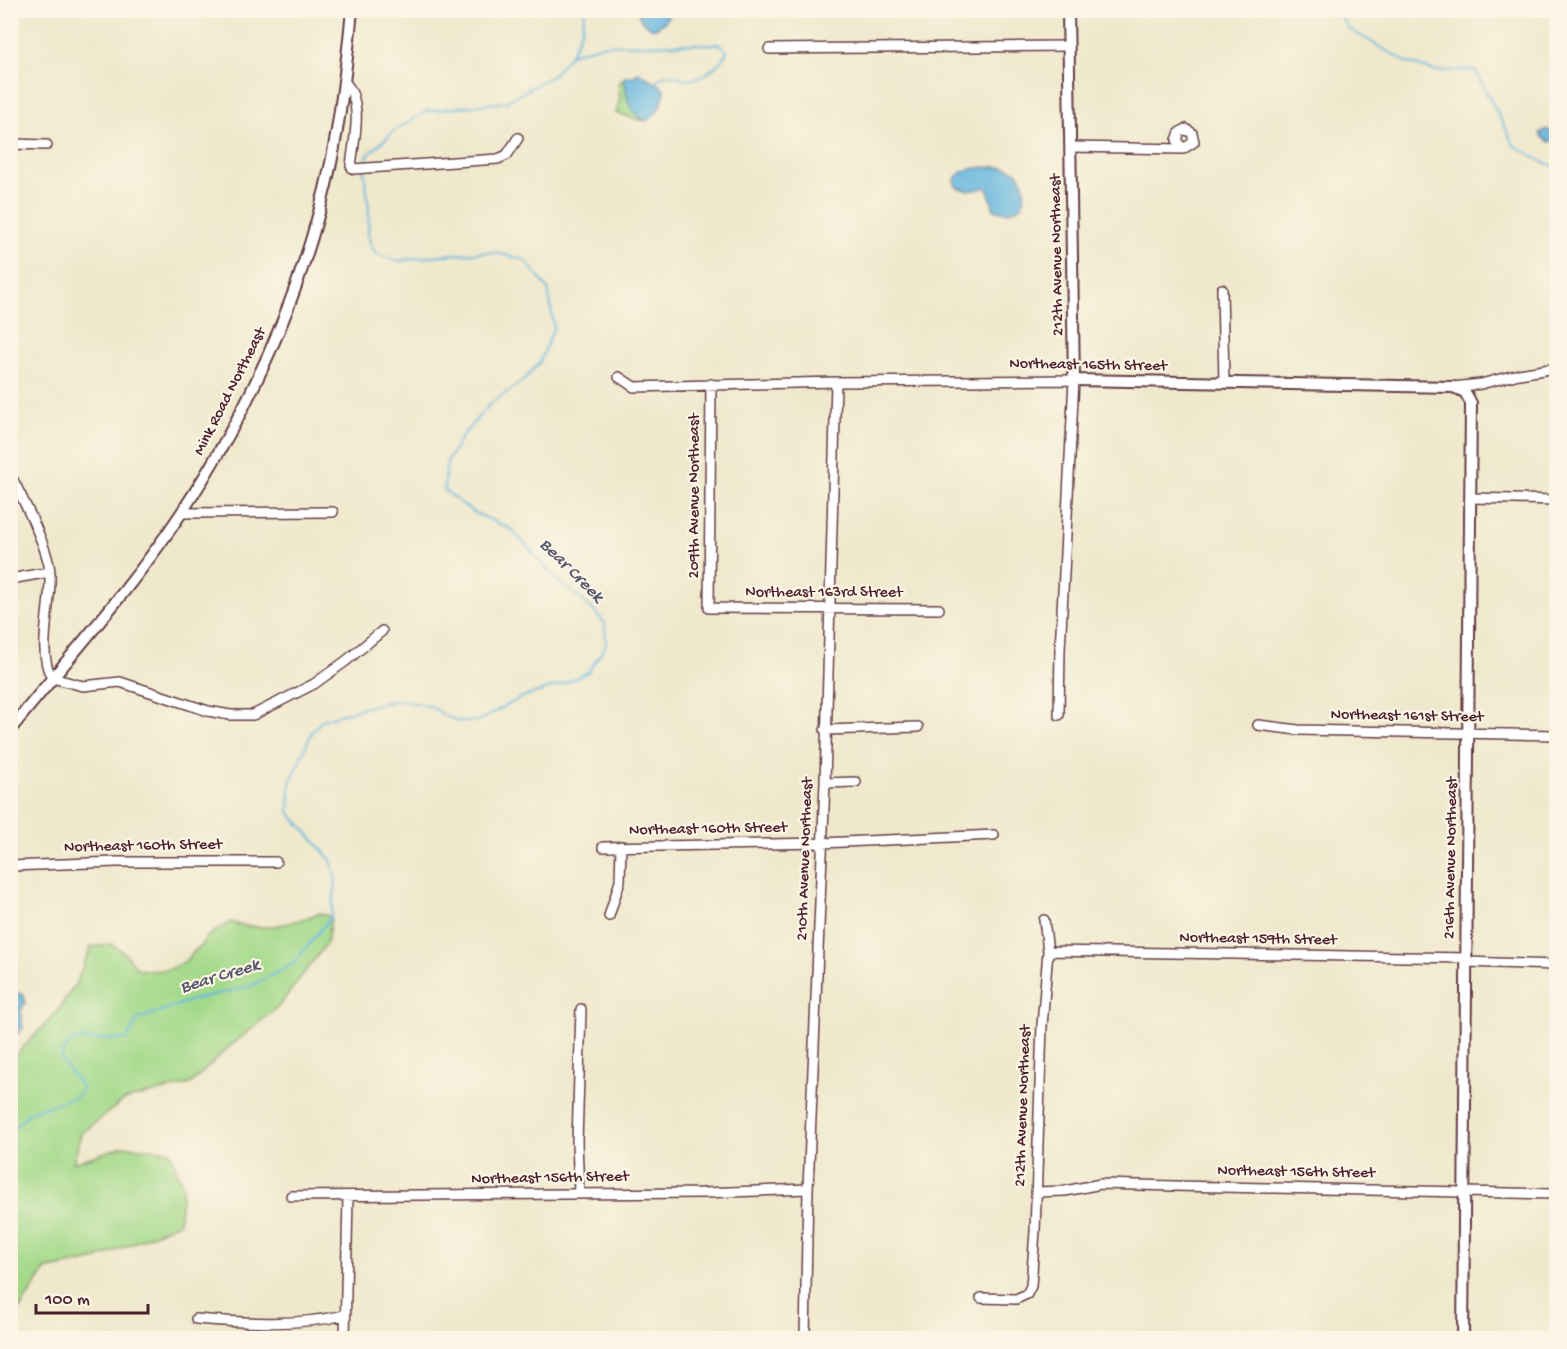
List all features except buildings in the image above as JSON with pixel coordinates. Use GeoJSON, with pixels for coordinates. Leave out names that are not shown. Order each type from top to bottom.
{"type":"FeatureCollection","features":[{"type":"Feature","properties":{"kind":"street","name":"Mink Road Northeast"},"geometry":{"type":"LineString","coordinates":[[10,730],[156,548],[181,513],[230,433],[266,363],[303,266],[331,164],[345,82],[352,10]]}},
{"type":"Feature","properties":{"kind":"street","name":"212th Avenue Northeast"},"geometry":{"type":"LineString","coordinates":[[1059,715],[1060,650],[1074,380],[1068,10]]}},
{"type":"Feature","properties":{"kind":"street"},"geometry":{"type":"LineString","coordinates":[[769,49],[1069,46]]}},
{"type":"Feature","properties":{"kind":"street"},"geometry":{"type":"LineString","coordinates":[[345,82],[352,90],[355,100],[356,121],[351,166],[353,169],[498,159],[507,155],[518,138]]}},
{"type":"Feature","properties":{"kind":"street"},"geometry":{"type":"LineString","coordinates":[[10,162],[12,144],[47,145]]}},
{"type":"Feature","properties":{"kind":"street"},"geometry":{"type":"LineString","coordinates":[[1071,147],[1183,149]]}},
{"type":"Feature","properties":{"kind":"street"},"geometry":{"type":"LineString","coordinates":[[1222,289],[1224,383]]}},
{"type":"Feature","properties":{"kind":"street","name":"Northeast 165th Street"},"geometry":{"type":"LineString","coordinates":[[619,377],[634,387],[1074,380],[1453,387],[1481,384],[1519,374],[1557,368]]}},
{"type":"Feature","properties":{"kind":"street","name":"210th Avenue Northeast"},"geometry":{"type":"LineString","coordinates":[[805,1338],[808,1189],[825,783],[836,382]]}},
{"type":"Feature","properties":{"kind":"street","name":"209th Avenue Northeast"},"geometry":{"type":"LineString","coordinates":[[709,608],[711,384]]}},
{"type":"Feature","properties":{"kind":"street","name":"216th Avenue Northeast"},"geometry":{"type":"LineString","coordinates":[[1453,387],[1465,392],[1471,403],[1463,1338]]}},
{"type":"Feature","properties":{"kind":"street"},"geometry":{"type":"LineString","coordinates":[[10,474],[27,510],[50,572],[45,660],[52,678],[83,686],[120,682],[208,711],[230,715],[253,715],[314,684],[346,662],[382,631]]}},
{"type":"Feature","properties":{"kind":"street"},"geometry":{"type":"LineString","coordinates":[[1471,498],[1557,500]]}},
{"type":"Feature","properties":{"kind":"street"},"geometry":{"type":"LineString","coordinates":[[181,513],[333,512]]}},
{"type":"Feature","properties":{"kind":"street"},"geometry":{"type":"LineString","coordinates":[[10,579],[50,572]]}},
{"type":"Feature","properties":{"kind":"street","name":"Northeast 163rd Street"},"geometry":{"type":"LineString","coordinates":[[709,608],[939,609]]}},
{"type":"Feature","properties":{"kind":"street","name":"Northeast 161st Street"},"geometry":{"type":"LineString","coordinates":[[1258,725],[1298,730],[1557,735]]}},
{"type":"Feature","properties":{"kind":"street"},"geometry":{"type":"LineString","coordinates":[[825,730],[918,727]]}},
{"type":"Feature","properties":{"kind":"street"},"geometry":{"type":"LineString","coordinates":[[825,783],[856,782]]}},
{"type":"Feature","properties":{"kind":"street","name":"Northeast 160th Street"},"geometry":{"type":"LineString","coordinates":[[603,847],[822,843],[994,835]]}},
{"type":"Feature","properties":{"kind":"street"},"geometry":{"type":"LineString","coordinates":[[609,916],[620,880],[621,846]]}},
{"type":"Feature","properties":{"kind":"street","name":"Northeast 160th Street"},"geometry":{"type":"LineString","coordinates":[[10,866],[117,862],[276,862]]}},
{"type":"Feature","properties":{"kind":"street","name":"212th Avenue Northeast"},"geometry":{"type":"LineString","coordinates":[[981,1298],[1017,1299],[1027,1294],[1031,1286],[1042,1026],[1048,951],[1044,920]]}},
{"type":"Feature","properties":{"kind":"street","name":"Northeast 159th Street"},"geometry":{"type":"LineString","coordinates":[[1048,951],[1467,960],[1557,965]]}},
{"type":"Feature","properties":{"kind":"street"},"geometry":{"type":"LineString","coordinates":[[579,1193],[577,1142],[581,1009]]}},
{"type":"Feature","properties":{"kind":"street","name":"Northeast 156th Street"},"geometry":{"type":"LineString","coordinates":[[1036,1192],[1065,1191],[1101,1184],[1126,1184],[1557,1194]]}},
{"type":"Feature","properties":{"kind":"street","name":"Northeast 156th Street"},"geometry":{"type":"LineString","coordinates":[[291,1196],[703,1193],[808,1189]]}},
{"type":"Feature","properties":{"kind":"street"},"geometry":{"type":"LineString","coordinates":[[345,1338],[348,1197]]}},
{"type":"Feature","properties":{"kind":"street"},"geometry":{"type":"LineString","coordinates":[[196,1319],[243,1323],[329,1319],[345,1316]]}},
{"type":"Feature","properties":{"kind":"green space"},"geometry":{"type":"Polygon","coordinates":[[[622,80],[626,86],[630,105],[643,121],[616,113],[620,99],[618,84],[622,80]]]}},
{"type":"Feature","properties":{"kind":"green space"},"geometry":{"type":"Polygon","coordinates":[[[320,913],[331,917],[327,943],[279,1006],[227,1049],[190,1084],[124,1100],[81,1134],[73,1163],[123,1146],[170,1151],[183,1188],[179,1223],[97,1259],[45,1270],[11,1323],[11,1060],[57,1012],[77,981],[91,947],[111,944],[124,952],[138,969],[163,970],[173,968],[185,961],[203,945],[205,938],[230,922],[253,927],[276,926],[320,913]]]}},
{"type":"Feature","properties":{"kind":"water"},"geometry":{"type":"Polygon","coordinates":[[[638,10],[670,11],[664,23],[652,29],[640,19],[638,10]]]}},
{"type":"Feature","properties":{"kind":"water"},"geometry":{"type":"Polygon","coordinates":[[[638,72],[665,91],[659,108],[646,121],[631,107],[626,86],[622,80],[626,76],[635,76],[638,72]]]}},
{"type":"Feature","properties":{"kind":"water"},"geometry":{"type":"Polygon","coordinates":[[[1547,129],[1556,132],[1556,138],[1549,142],[1540,133],[1547,129]]]}},
{"type":"Feature","properties":{"kind":"water"},"geometry":{"type":"Polygon","coordinates":[[[1001,167],[1016,172],[1024,186],[1021,207],[1008,212],[994,210],[988,189],[984,187],[974,190],[964,189],[957,187],[954,182],[956,177],[964,171],[975,168],[1001,167]]]}},
{"type":"Feature","properties":{"kind":"water"},"geometry":{"type":"Polygon","coordinates":[[[15,992],[24,995],[25,1003],[21,1010],[23,1028],[11,1040],[11,995],[15,992]]]}},
{"type":"Feature","properties":{"kind":"waterway","name":"Bear Creek"},"geometry":{"type":"LineString","coordinates":[[365,164],[368,155],[394,131],[427,111],[506,102],[553,75],[571,54],[582,29],[585,10]]}},
{"type":"Feature","properties":{"kind":"waterway"},"geometry":{"type":"LineString","coordinates":[[1336,10],[1349,29],[1406,62],[1434,71],[1475,70],[1514,145],[1556,167]]}},
{"type":"Feature","properties":{"kind":"waterway"},"geometry":{"type":"LineString","coordinates":[[571,54],[603,45],[719,44],[727,52],[713,69],[697,78],[687,79],[665,75],[655,82]]}},
{"type":"Feature","properties":{"kind":"waterway","name":"Bear Creek"},"geometry":{"type":"LineString","coordinates":[[10,1132],[30,1112],[78,1096],[82,1087],[62,1061],[62,1053],[74,1040],[127,1039],[138,1019],[192,1000],[251,986],[293,964],[331,917],[336,882],[331,860],[289,812],[290,783],[312,732],[322,720],[398,700],[430,706],[447,717],[461,722],[478,721],[522,697],[561,685],[588,672],[606,645],[605,623],[585,602],[559,582],[511,529],[473,512],[444,490],[447,462],[462,436],[490,404],[523,381],[540,362],[554,327],[548,289],[525,260],[492,252],[396,261],[375,253],[368,237],[369,209],[364,170]]}},
{"type":"Feature","properties":{"kind":"waterway","name":"Bear Creek"},"geometry":{"type":"LineString","coordinates":[[10,1160],[12,1165],[10,1186]]}}]}
